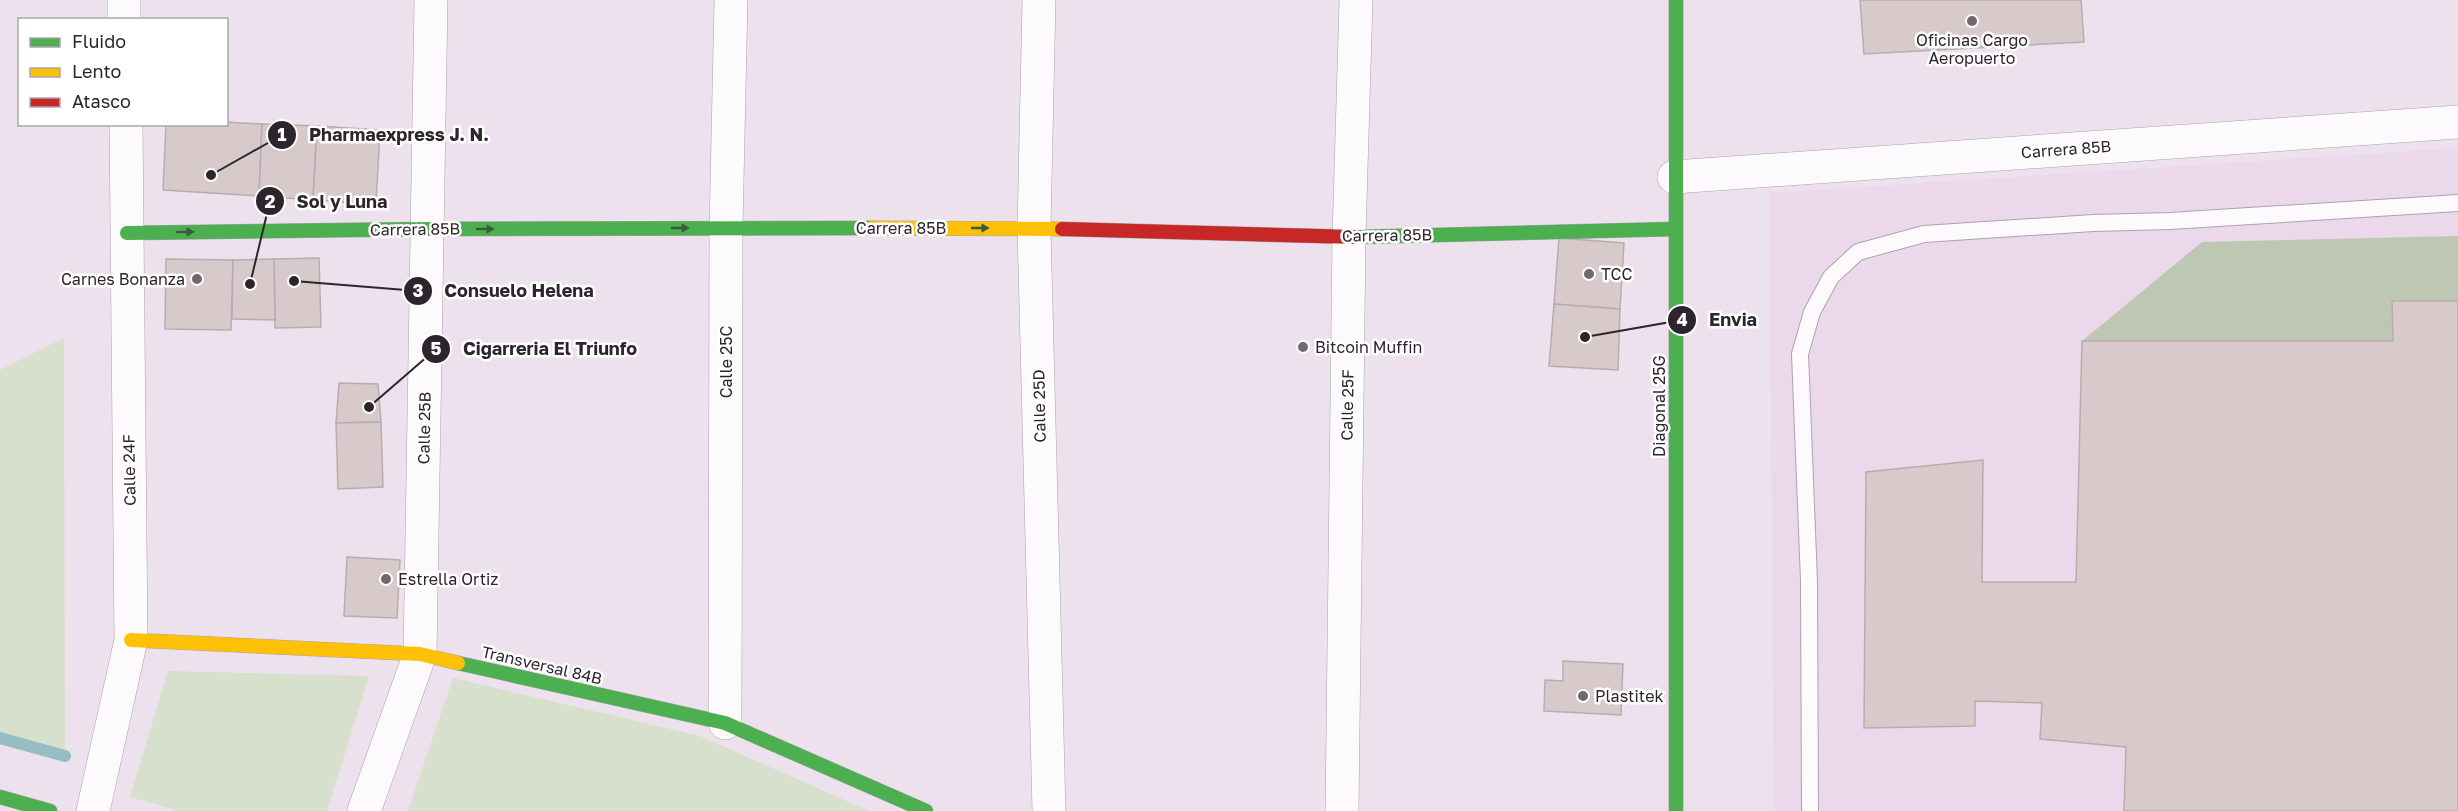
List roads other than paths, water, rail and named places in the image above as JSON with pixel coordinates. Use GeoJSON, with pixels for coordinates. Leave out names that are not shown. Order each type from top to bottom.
{"type":"FeatureCollection","features":[{"type":"Feature","properties":{"kind":"street"},"geometry":{"type":"LineString","coordinates":[[124,0],[124,18]]}},
{"type":"Feature","properties":{"kind":"street","name":"Calle 25B"},"geometry":{"type":"LineString","coordinates":[[364,811],[420,654],[429,229],[431,0]]}},
{"type":"Feature","properties":{"kind":"street","name":"Calle 25C"},"geometry":{"type":"LineString","coordinates":[[725,723],[726,228],[731,0]]}},
{"type":"Feature","properties":{"kind":"street","name":"Calle 25D"},"geometry":{"type":"LineString","coordinates":[[1039,0],[1034,228],[1049,811]]}},
{"type":"Feature","properties":{"kind":"street","name":"Calle 25F"},"geometry":{"type":"LineString","coordinates":[[1342,811],[1349,237],[1356,0]]}},
{"type":"Feature","properties":{"kind":"street","name":"Diagonal 25G"},"geometry":{"type":"LineString","coordinates":[[1676,0],[1674,177],[1676,811]]}},
{"type":"Feature","properties":{"kind":"street","name":"Carrera 85B"},"geometry":{"type":"LineString","coordinates":[[1674,177],[2458,122]]}},
{"type":"Feature","properties":{"kind":"street","name":"Calle 24F"},"geometry":{"type":"LineString","coordinates":[[93,811],[131,640],[126,126]]}},
{"type":"Feature","properties":{"kind":"street","name":"Carrera 85B"},"geometry":{"type":"LineString","coordinates":[[127,233],[429,229],[1034,228],[1349,237],[1675,229]]}},
{"type":"Feature","properties":{"kind":"street","name":"Transversal 84B"},"geometry":{"type":"LineString","coordinates":[[131,640],[420,654],[725,723],[926,811]]}},
{"type":"Feature","properties":{"kind":"street"},"geometry":{"type":"LineString","coordinates":[[0,797],[50,811]]}},
{"type":"Feature","properties":{"kind":"lane"},"geometry":{"type":"LineString","coordinates":[[1810,811],[1809,581],[1800,354],[1812,312],[1831,277],[1851,258],[1858,252],[1924,234],[2458,203]]}},
{"type":"Feature","properties":{"kind":"waterway"},"geometry":{"type":"LineString","coordinates":[[0,738],[65,756]]}},
{"type":"Feature","properties":{"kind":"place","name":"Oficinas Cargo Aeropuerto"},"geometry":{"type":"Point","coordinates":[1972,21]}},
{"type":"Feature","properties":{"kind":"place","name":"Pharmaexpress J. N."},"geometry":{"type":"Point","coordinates":[211,175]}},
{"type":"Feature","properties":{"kind":"place","name":"TCC"},"geometry":{"type":"Point","coordinates":[1589,274]}},
{"type":"Feature","properties":{"kind":"place","name":"Carnes Bonanza"},"geometry":{"type":"Point","coordinates":[197,279]}},
{"type":"Feature","properties":{"kind":"place","name":"Consuelo Helena"},"geometry":{"type":"Point","coordinates":[294,281]}},
{"type":"Feature","properties":{"kind":"place","name":"Sol y Luna"},"geometry":{"type":"Point","coordinates":[250,284]}},
{"type":"Feature","properties":{"kind":"place","name":"Envia"},"geometry":{"type":"Point","coordinates":[1585,337]}},
{"type":"Feature","properties":{"kind":"place","name":"Bitcoin Muffin"},"geometry":{"type":"Point","coordinates":[1303,347]}},
{"type":"Feature","properties":{"kind":"place","name":"Cigarreria El Triunfo"},"geometry":{"type":"Point","coordinates":[369,407]}},
{"type":"Feature","properties":{"kind":"place","name":"Estrella Ortiz"},"geometry":{"type":"Point","coordinates":[386,579]}},
{"type":"Feature","properties":{"kind":"place","name":"Plastitek"},"geometry":{"type":"Point","coordinates":[1583,696]}}]}
